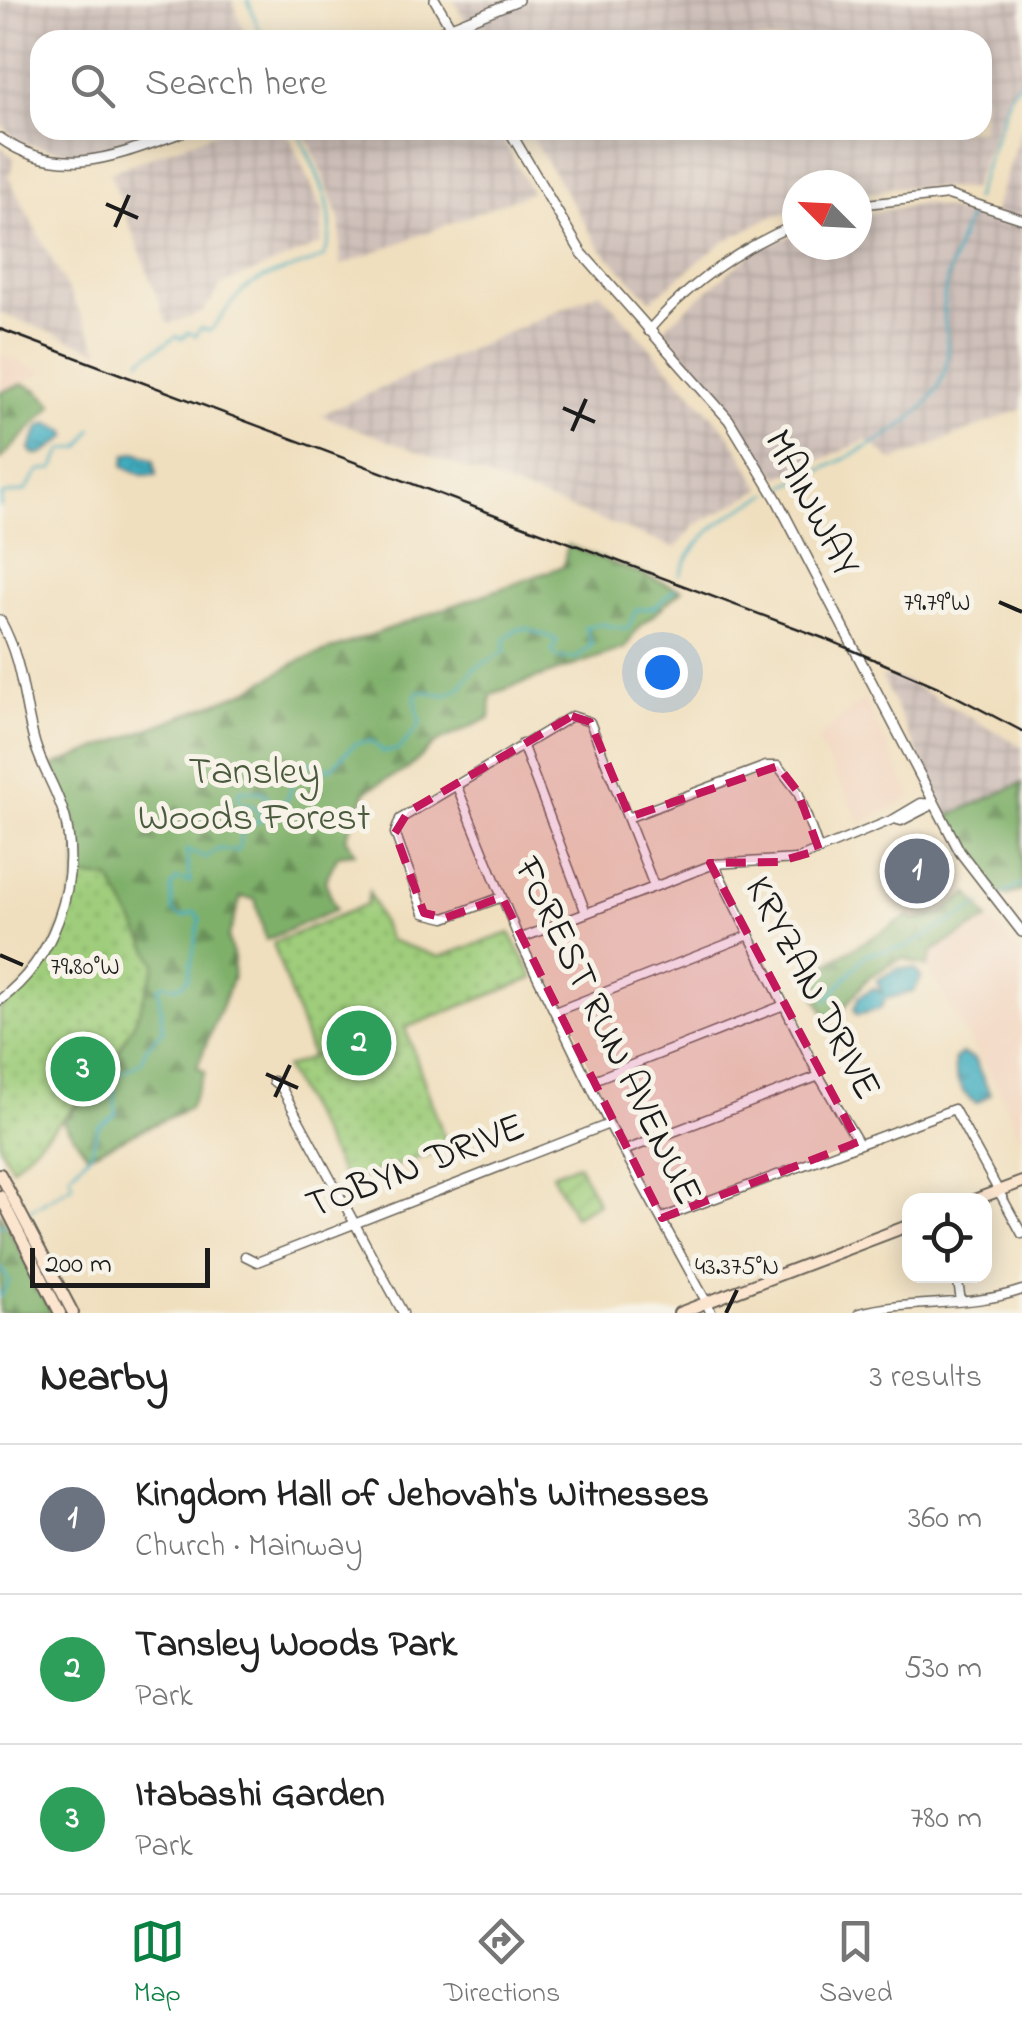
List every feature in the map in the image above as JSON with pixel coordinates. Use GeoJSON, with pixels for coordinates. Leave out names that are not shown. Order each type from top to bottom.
{"type":"FeatureCollection","features":[{"type":"Feature","properties":{"kind":"main road"},"geometry":{"type":"LineString","coordinates":[[0,1174],[60,1313]]}},
{"type":"Feature","properties":{"kind":"main road"},"geometry":{"type":"LineString","coordinates":[[992,1193],[1022,1182]]}},
{"type":"Feature","properties":{"kind":"main road"},"geometry":{"type":"LineString","coordinates":[[0,1196],[11,1207]]}},
{"type":"Feature","properties":{"kind":"main road"},"geometry":{"type":"LineString","coordinates":[[680,1313],[709,1308],[902,1228]]}},
{"type":"Feature","properties":{"kind":"main road"},"geometry":{"type":"LineString","coordinates":[[22,1229],[73,1313]]}},
{"type":"Feature","properties":{"kind":"street"},"geometry":{"type":"LineString","coordinates":[[435,0],[450,28]]}},
{"type":"Feature","properties":{"kind":"street"},"geometry":{"type":"LineString","coordinates":[[445,30],[518,0]]}},
{"type":"Feature","properties":{"kind":"street"},"geometry":{"type":"LineString","coordinates":[[0,138],[26,154],[54,162],[95,163],[160,140]]}},
{"type":"Feature","properties":{"kind":"street","name":"MAINWAY"},"geometry":{"type":"LineString","coordinates":[[515,140],[580,252],[730,420],[768,482],[972,872],[1022,932]]}},
{"type":"Feature","properties":{"kind":"street"},"geometry":{"type":"LineString","coordinates":[[872,204],[906,198],[964,198],[1022,219]]}},
{"type":"Feature","properties":{"kind":"street"},"geometry":{"type":"LineString","coordinates":[[648,331],[675,302],[724,262],[782,232]]}},
{"type":"Feature","properties":{"kind":"street"},"geometry":{"type":"LineString","coordinates":[[0,620],[24,676],[40,758],[62,808],[70,865],[51,939],[36,964],[0,1000]]}},
{"type":"Feature","properties":{"kind":"street"},"geometry":{"type":"LineString","coordinates":[[502,897],[446,918],[424,912],[395,833],[400,819],[555,723],[581,716],[590,722],[654,886]]}},
{"type":"Feature","properties":{"kind":"street"},"geometry":{"type":"LineString","coordinates":[[522,744],[586,913]]}},
{"type":"Feature","properties":{"kind":"street"},"geometry":{"type":"LineString","coordinates":[[630,817],[766,766],[778,766],[798,792],[819,850]]}},
{"type":"Feature","properties":{"kind":"street","name":"FOREST RUN AVENUE"},"geometry":{"type":"LineString","coordinates":[[456,784],[475,822],[520,939],[610,1124],[709,1308]]}},
{"type":"Feature","properties":{"kind":"street"},"geometry":{"type":"LineString","coordinates":[[520,939],[714,864],[782,861],[894,819],[921,803],[934,804]]}},
{"type":"Feature","properties":{"kind":"street","name":"KRYZAN DRIVE"},"geometry":{"type":"LineString","coordinates":[[714,864],[747,936],[858,1142]]}},
{"type":"Feature","properties":{"kind":"street"},"geometry":{"type":"LineString","coordinates":[[557,1011],[747,936]]}},
{"type":"Feature","properties":{"kind":"street"},"geometry":{"type":"LineString","coordinates":[[591,1080],[784,1006]]}},
{"type":"Feature","properties":{"kind":"street"},"geometry":{"type":"LineString","coordinates":[[626,1150],[820,1076]]}},
{"type":"Feature","properties":{"kind":"street"},"geometry":{"type":"LineString","coordinates":[[273,1081],[281,1087],[402,1313]]}},
{"type":"Feature","properties":{"kind":"street"},"geometry":{"type":"LineString","coordinates":[[662,1218],[954,1109],[1022,1234]]}},
{"type":"Feature","properties":{"kind":"street","name":"TOBYN DRIVE"},"geometry":{"type":"LineString","coordinates":[[245,1256],[257,1262],[610,1124]]}},
{"type":"Feature","properties":{"kind":"street"},"geometry":{"type":"LineString","coordinates":[[958,1283],[961,1300]]}},
{"type":"Feature","properties":{"kind":"street"},"geometry":{"type":"LineString","coordinates":[[859,1313],[998,1299],[1022,1290]]}},
{"type":"Feature","properties":{"kind":"highlighted area"},"geometry":{"type":"Polygon","coordinates":[[[572,716],[590,722],[630,817],[778,766],[798,792],[819,850],[778,862],[710,863],[858,1142],[662,1218],[502,897],[445,918],[424,913],[395,833],[408,812],[555,723],[572,716]]]}},
{"type":"Feature","properties":{"kind":"shaded area"},"geometry":{"type":"Polygon","coordinates":[[[0,0],[232,0],[243,30],[30,30],[30,140],[129,140],[95,153],[69,152],[18,142],[0,123],[0,0]]]}},
{"type":"Feature","properties":{"kind":"shaded area"},"geometry":{"type":"Polygon","coordinates":[[[454,0],[1022,0],[1022,77],[1007,99],[992,138],[992,30],[470,30],[454,0]]]}},
{"type":"Feature","properties":{"kind":"shaded area"},"geometry":{"type":"Polygon","coordinates":[[[1022,125],[1022,409],[893,461],[868,440],[778,478],[664,328],[756,249],[782,239],[782,260],[872,260],[872,213],[924,203],[991,221],[1022,125]]]}},
{"type":"Feature","properties":{"kind":"shaded area"},"geometry":{"type":"Polygon","coordinates":[[[195,140],[291,140],[323,211],[321,244],[222,285],[202,313],[167,324],[110,172],[195,140]]]}},
{"type":"Feature","properties":{"kind":"shaded area"},"geometry":{"type":"Polygon","coordinates":[[[309,140],[503,140],[531,192],[340,266],[341,222],[309,140]]]}},
{"type":"Feature","properties":{"kind":"shaded area"},"geometry":{"type":"Polygon","coordinates":[[[533,140],[991,140],[972,189],[896,187],[872,192],[872,170],[782,170],[782,214],[723,242],[651,300],[600,248],[533,140]]]}},
{"type":"Feature","properties":{"kind":"shaded area"},"geometry":{"type":"Polygon","coordinates":[[[0,146],[15,159],[8,177],[100,351],[0,313],[0,146]]]}},
{"type":"Feature","properties":{"kind":"shaded area"},"geometry":{"type":"Polygon","coordinates":[[[600,292],[729,434],[762,489],[695,525],[676,548],[320,415],[600,292]]]}},
{"type":"Feature","properties":{"kind":"shaded area"},"geometry":{"type":"Polygon","coordinates":[[[0,355],[45,372],[0,392],[0,355]]]}},
{"type":"Feature","properties":{"kind":"shaded area"},"geometry":{"type":"Polygon","coordinates":[[[881,676],[905,681],[1022,746],[1022,783],[948,816],[881,676]]]}},
{"type":"Feature","properties":{"kind":"shaded area"},"geometry":{"type":"Polygon","coordinates":[[[864,698],[912,798],[861,823],[817,740],[864,698]]]}},
{"type":"Feature","properties":{"kind":"shaded area"},"geometry":{"type":"Polygon","coordinates":[[[988,919],[1022,956],[1022,1141],[1002,1095],[927,967],[933,951],[988,919]]]}},
{"type":"Feature","properties":{"kind":"green space"},"geometry":{"type":"Polygon","coordinates":[[[23,384],[38,390],[53,405],[0,460],[0,392],[23,384]]]}},
{"type":"Feature","properties":{"kind":"green space","name":"Tansley Woods Forest"},"geometry":{"type":"Polygon","coordinates":[[[567,545],[682,590],[637,629],[625,648],[491,694],[490,718],[437,742],[408,769],[367,790],[346,837],[355,853],[338,855],[325,881],[336,909],[266,940],[255,899],[241,897],[228,939],[234,959],[233,977],[197,1067],[205,1072],[189,1108],[88,1155],[63,1122],[118,1048],[156,964],[110,879],[77,876],[77,828],[53,766],[249,690],[299,661],[564,566],[567,545]]]}},
{"type":"Feature","properties":{"kind":"green space"},"geometry":{"type":"Polygon","coordinates":[[[1022,783],[1022,891],[1005,896],[996,892],[948,816],[1022,783]]]}},
{"type":"Feature","properties":{"kind":"green space"},"geometry":{"type":"Polygon","coordinates":[[[77,876],[110,879],[156,964],[136,1019],[103,1079],[12,1168],[0,1146],[0,1008],[30,980],[51,950],[77,876]]]}},
{"type":"Feature","properties":{"kind":"green space"},"geometry":{"type":"Polygon","coordinates":[[[369,892],[389,940],[439,957],[510,933],[534,978],[405,1028],[448,1148],[346,1182],[285,1068],[312,1057],[273,943],[367,904],[369,892]]]}},
{"type":"Feature","properties":{"kind":"green space"},"geometry":{"type":"Polygon","coordinates":[[[969,893],[988,919],[933,951],[927,967],[903,958],[869,977],[840,1013],[827,1018],[814,993],[817,969],[909,916],[913,920],[939,915],[969,893]]]}},
{"type":"Feature","properties":{"kind":"green space"},"geometry":{"type":"Polygon","coordinates":[[[85,1054],[99,1066],[79,1086],[69,1068],[85,1054]]]}},
{"type":"Feature","properties":{"kind":"green space"},"geometry":{"type":"Polygon","coordinates":[[[578,1164],[598,1203],[574,1216],[552,1174],[578,1164]]]}},
{"type":"Feature","properties":{"kind":"green space"},"geometry":{"type":"Polygon","coordinates":[[[0,1212],[52,1313],[0,1313],[0,1212]]]}},
{"type":"Feature","properties":{"kind":"water"},"geometry":{"type":"Polygon","coordinates":[[[49,423],[66,431],[67,437],[42,454],[34,454],[30,449],[40,426],[49,423]]]}},
{"type":"Feature","properties":{"kind":"water"},"geometry":{"type":"Polygon","coordinates":[[[136,452],[154,460],[156,475],[142,475],[123,466],[126,455],[136,452]]]}},
{"type":"Feature","properties":{"kind":"water"},"geometry":{"type":"Polygon","coordinates":[[[899,968],[916,969],[921,978],[913,992],[885,999],[880,1009],[857,1015],[854,1009],[860,996],[874,988],[882,993],[877,980],[899,968]]]}},
{"type":"Feature","properties":{"kind":"water"},"geometry":{"type":"Polygon","coordinates":[[[962,1054],[974,1059],[990,1094],[977,1103],[967,1096],[957,1078],[955,1059],[962,1054]]]}},
{"type":"Feature","properties":{"kind":"waterway"},"geometry":{"type":"LineString","coordinates":[[248,0],[259,30]]}},
{"type":"Feature","properties":{"kind":"waterway"},"geometry":{"type":"LineString","coordinates":[[974,199],[1011,91],[1022,79]]}},
{"type":"Feature","properties":{"kind":"waterway"},"geometry":{"type":"LineString","coordinates":[[140,360],[177,336],[182,339],[189,332],[196,336],[200,328],[210,331],[246,288],[323,257],[329,241],[329,209],[302,140]]}},
{"type":"Feature","properties":{"kind":"waterway"},"geometry":{"type":"LineString","coordinates":[[776,491],[847,458],[897,429],[934,394],[946,364],[947,280],[971,207]]}},
{"type":"Feature","properties":{"kind":"waterway"},"geometry":{"type":"LineString","coordinates":[[0,507],[2,495],[25,491],[40,470],[53,469],[63,450],[81,447],[92,429]]}},
{"type":"Feature","properties":{"kind":"waterway"},"geometry":{"type":"LineString","coordinates":[[680,574],[705,536],[728,517],[769,494]]}},
{"type":"Feature","properties":{"kind":"waterway"},"geometry":{"type":"LineString","coordinates":[[29,1211],[73,1185],[70,1174],[91,1153],[98,1127],[116,1114],[113,1077],[141,1062],[146,1048],[163,1030],[158,988],[164,984],[178,987],[188,979],[200,918],[195,912],[182,917],[173,912],[171,888],[177,879],[190,882],[186,850],[205,858],[218,849],[238,851],[243,828],[261,820],[256,808],[238,800],[239,790],[263,792],[274,806],[281,805],[289,796],[295,770],[308,762],[330,769],[356,743],[372,741],[383,752],[398,750],[420,725],[415,696],[420,691],[447,695],[461,687],[473,670],[505,651],[505,639],[515,630],[527,628],[550,637],[557,641],[552,651],[558,658],[577,658],[592,645],[585,627],[599,624],[628,629],[636,610],[655,607],[675,589]]}},
{"type":"Feature","properties":{"kind":"waterway"},"geometry":{"type":"LineString","coordinates":[[1002,895],[1022,884]]}},
{"type":"Feature","properties":{"kind":"waterway"},"geometry":{"type":"LineString","coordinates":[[826,1001],[866,954],[907,947],[983,903]]}},
{"type":"Feature","properties":{"kind":"waterway"},"geometry":{"type":"LineString","coordinates":[[0,1226],[5,1223]]}},
{"type":"Feature","properties":{"kind":"waterway"},"geometry":{"type":"LineString","coordinates":[[0,1267],[9,1281],[0,1297]]}},
{"type":"Feature","properties":{"kind":"railway"},"geometry":{"type":"LineString","coordinates":[[0,329],[831,641],[938,687],[1022,731]]}},
{"type":"Feature","properties":{"kind":"place","name":"Kingdom Hall of Jehovah's Witnesses"},"geometry":{"type":"Point","coordinates":[917,871]}},
{"type":"Feature","properties":{"kind":"place","name":"Tansley Woods Park"},"geometry":{"type":"Point","coordinates":[359,1043]}},
{"type":"Feature","properties":{"kind":"place","name":"Itabashi Garden"},"geometry":{"type":"Point","coordinates":[83,1069]}}]}
